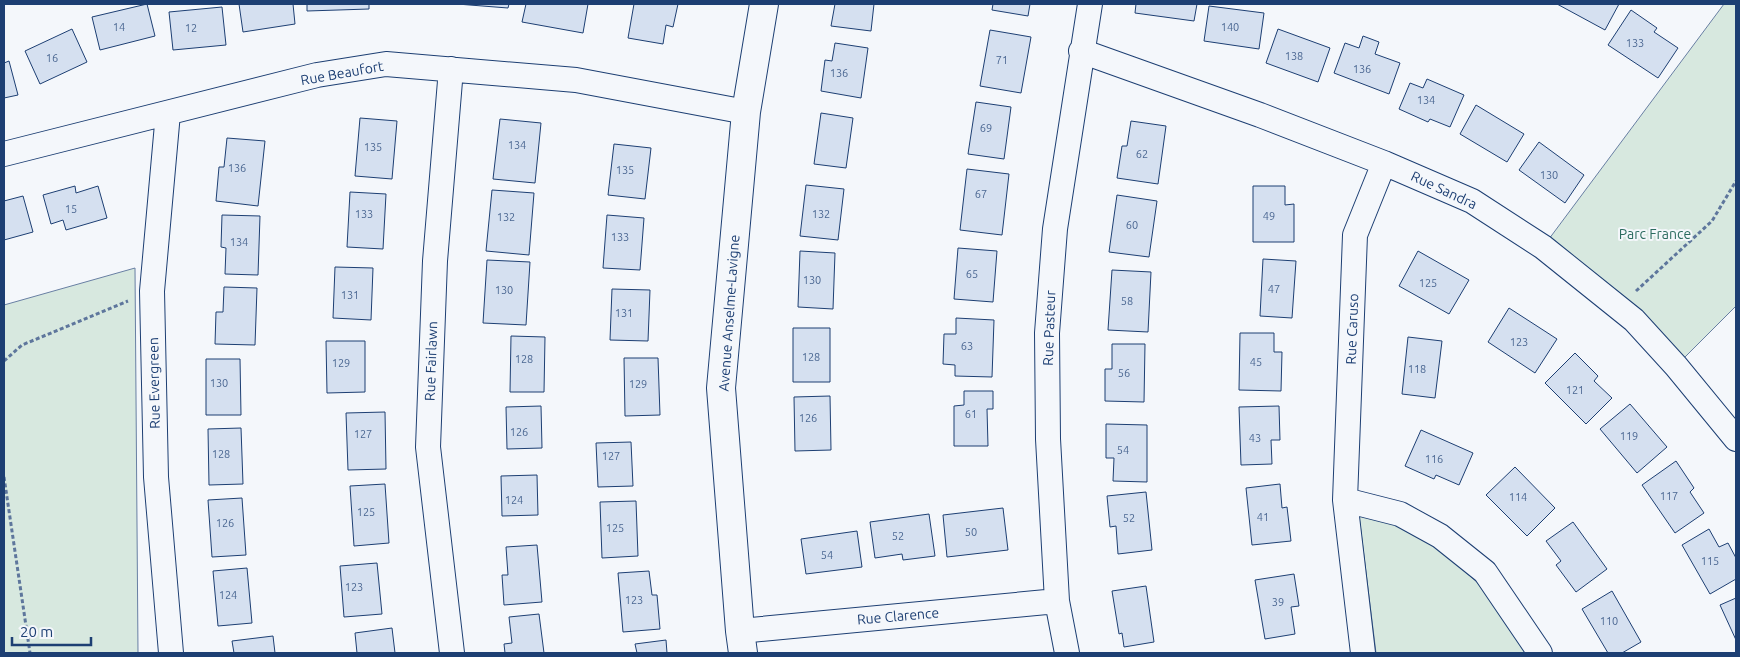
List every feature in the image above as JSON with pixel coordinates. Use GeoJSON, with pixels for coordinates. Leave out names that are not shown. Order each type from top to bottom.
{"type":"FeatureCollection","features":[{"type":"Feature","properties":{"kind":"street","name":"Avenue Anselme-Lavigne"},"geometry":{"type":"LineString","coordinates":[[742,642],[722,388],[746,112],[764,4]]}},
{"type":"Feature","properties":{"kind":"street","name":"Rue Pasteur"},"geometry":{"type":"LineString","coordinates":[[1067,653],[1057,601],[1048,439],[1047,333],[1055,229],[1081,50],[1090,4]]}},
{"type":"Feature","properties":{"kind":"street","name":"Rue Sandra"},"geometry":{"type":"LineString","coordinates":[[1081,50],[1260,115],[1384,163],[1472,200],[1544,247],[1618,309],[1634,320],[1736,439]]}},
{"type":"Feature","properties":{"kind":"street","name":"Rue Beaufort"},"geometry":{"type":"LineString","coordinates":[[4,154],[317,76],[386,64],[576,80],[746,112]]}},
{"type":"Feature","properties":{"kind":"street","name":"Rue Fairlawn"},"geometry":{"type":"LineString","coordinates":[[451,69],[435,261],[428,447],[452,653]]}},
{"type":"Feature","properties":{"kind":"street","name":"Rue Evergreen"},"geometry":{"type":"LineString","coordinates":[[168,113],[152,291],[156,477],[171,653]]}},
{"type":"Feature","properties":{"kind":"street","name":"Rue Caruso"},"geometry":{"type":"LineString","coordinates":[[1362,653],[1345,500],[1355,235],[1384,163]]}},
{"type":"Feature","properties":{"kind":"street"},"geometry":{"type":"LineString","coordinates":[[1345,500],[1400,514],[1440,536],[1485,572],[1540,653]]}},
{"type":"Feature","properties":{"kind":"street","name":"Rue Clarence"},"geometry":{"type":"LineString","coordinates":[[742,642],[1057,601]]}},
{"type":"Feature","properties":{"kind":"path"},"geometry":{"type":"LineString","coordinates":[[1618,309],[1712,222],[1736,181]]}},
{"type":"Feature","properties":{"kind":"path"},"geometry":{"type":"LineString","coordinates":[[4,361],[22,345],[152,291]]}},
{"type":"Feature","properties":{"kind":"path"},"geometry":{"type":"LineString","coordinates":[[4,477],[30,653]]}},
{"type":"Feature","properties":{"kind":"green space","name":"Parc France"},"geometry":{"type":"Polygon","coordinates":[[[1724,4],[1736,4],[1736,306],[1676,366],[1543,247],[1724,4]]]}},
{"type":"Feature","properties":{"kind":"green space"},"geometry":{"type":"Polygon","coordinates":[[[135,268],[138,653],[4,653],[4,305],[135,268]]]}},
{"type":"Feature","properties":{"kind":"green space"},"geometry":{"type":"Polygon","coordinates":[[[1359,516],[1389,521],[1432,542],[1479,584],[1527,653],[1376,653],[1359,516]]]}},
{"type":"Feature","properties":{"kind":"building"},"geometry":{"type":"Polygon","coordinates":[[[147,4],[155,36],[100,50],[92,17],[147,4]]]}},
{"type":"Feature","properties":{"kind":"building"},"geometry":{"type":"Polygon","coordinates":[[[239,4],[293,4],[295,24],[243,32],[239,4]]]}},
{"type":"Feature","properties":{"kind":"building"},"geometry":{"type":"Polygon","coordinates":[[[307,4],[369,4],[369,9],[307,11],[307,4]]]}},
{"type":"Feature","properties":{"kind":"building"},"geometry":{"type":"Polygon","coordinates":[[[457,4],[509,4],[508,8],[457,4]]]}},
{"type":"Feature","properties":{"kind":"building"},"geometry":{"type":"Polygon","coordinates":[[[526,4],[588,4],[583,33],[522,22],[526,4]]]}},
{"type":"Feature","properties":{"kind":"building"},"geometry":{"type":"Polygon","coordinates":[[[634,4],[678,4],[673,27],[666,25],[663,44],[628,38],[634,4]]]}},
{"type":"Feature","properties":{"kind":"building"},"geometry":{"type":"Polygon","coordinates":[[[835,4],[874,4],[871,31],[831,26],[835,4]]]}},
{"type":"Feature","properties":{"kind":"building"},"geometry":{"type":"Polygon","coordinates":[[[993,4],[1030,4],[1028,16],[992,10],[993,4]]]}},
{"type":"Feature","properties":{"kind":"building"},"geometry":{"type":"Polygon","coordinates":[[[1136,4],[1197,4],[1194,21],[1135,13],[1136,4]]]}},
{"type":"Feature","properties":{"kind":"building"},"geometry":{"type":"Polygon","coordinates":[[[1557,4],[1619,4],[1605,30],[1557,4]]]}},
{"type":"Feature","properties":{"kind":"building"},"geometry":{"type":"Polygon","coordinates":[[[1209,6],[1264,13],[1259,49],[1204,41],[1209,6]]]}},
{"type":"Feature","properties":{"kind":"building"},"geometry":{"type":"Polygon","coordinates":[[[222,7],[226,45],[173,50],[169,12],[222,7]]]}},
{"type":"Feature","properties":{"kind":"building"},"geometry":{"type":"Polygon","coordinates":[[[1631,10],[1657,28],[1654,32],[1678,48],[1658,78],[1608,45],[1631,10]]]}},
{"type":"Feature","properties":{"kind":"building"},"geometry":{"type":"Polygon","coordinates":[[[72,29],[87,62],[40,84],[25,51],[72,29]]]}},
{"type":"Feature","properties":{"kind":"building"},"geometry":{"type":"Polygon","coordinates":[[[1278,29],[1330,48],[1318,82],[1266,63],[1278,29]]]}},
{"type":"Feature","properties":{"kind":"building"},"geometry":{"type":"Polygon","coordinates":[[[990,30],[1031,37],[1021,93],[980,86],[990,30]]]}},
{"type":"Feature","properties":{"kind":"building"},"geometry":{"type":"Polygon","coordinates":[[[1363,36],[1379,42],[1375,54],[1400,63],[1389,94],[1334,73],[1345,43],[1359,48],[1363,36]]]}},
{"type":"Feature","properties":{"kind":"building"},"geometry":{"type":"Polygon","coordinates":[[[835,43],[868,48],[861,98],[821,91],[825,60],[832,61],[835,43]]]}},
{"type":"Feature","properties":{"kind":"building"},"geometry":{"type":"Polygon","coordinates":[[[9,61],[18,95],[4,98],[4,63],[9,61]]]}},
{"type":"Feature","properties":{"kind":"building"},"geometry":{"type":"Polygon","coordinates":[[[1427,79],[1464,95],[1450,127],[1430,119],[1428,122],[1399,109],[1410,83],[1423,88],[1427,79]]]}},
{"type":"Feature","properties":{"kind":"building"},"geometry":{"type":"Polygon","coordinates":[[[976,102],[1011,107],[1004,159],[968,154],[976,102]]]}},
{"type":"Feature","properties":{"kind":"building"},"geometry":{"type":"Polygon","coordinates":[[[1476,105],[1524,134],[1507,162],[1460,134],[1476,105]]]}},
{"type":"Feature","properties":{"kind":"building"},"geometry":{"type":"Polygon","coordinates":[[[821,113],[853,118],[846,168],[814,164],[821,113]]]}},
{"type":"Feature","properties":{"kind":"building"},"geometry":{"type":"Polygon","coordinates":[[[360,118],[397,121],[392,179],[355,176],[360,118]]]}},
{"type":"Feature","properties":{"kind":"building"},"geometry":{"type":"Polygon","coordinates":[[[500,119],[541,123],[535,183],[493,179],[500,119]]]}},
{"type":"Feature","properties":{"kind":"building"},"geometry":{"type":"Polygon","coordinates":[[[1131,121],[1166,126],[1158,184],[1117,178],[1122,146],[1127,146],[1131,121]]]}},
{"type":"Feature","properties":{"kind":"building"},"geometry":{"type":"Polygon","coordinates":[[[227,138],[265,141],[258,206],[216,201],[219,167],[224,167],[227,138]]]}},
{"type":"Feature","properties":{"kind":"building"},"geometry":{"type":"Polygon","coordinates":[[[1539,142],[1584,175],[1565,203],[1519,170],[1539,142]]]}},
{"type":"Feature","properties":{"kind":"building"},"geometry":{"type":"Polygon","coordinates":[[[614,144],[651,148],[645,199],[608,195],[614,144]]]}},
{"type":"Feature","properties":{"kind":"building"},"geometry":{"type":"Polygon","coordinates":[[[967,169],[1009,174],[1002,235],[960,230],[967,169]]]}},
{"type":"Feature","properties":{"kind":"building"},"geometry":{"type":"Polygon","coordinates":[[[806,185],[844,189],[838,240],[800,236],[806,185]]]}},
{"type":"Feature","properties":{"kind":"building"},"geometry":{"type":"Polygon","coordinates":[[[75,186],[76,193],[98,186],[107,218],[66,230],[63,220],[51,224],[43,195],[75,186]]]}},
{"type":"Feature","properties":{"kind":"building"},"geometry":{"type":"Polygon","coordinates":[[[1253,186],[1285,186],[1285,205],[1294,204],[1294,242],[1253,242],[1253,186]]]}},
{"type":"Feature","properties":{"kind":"building"},"geometry":{"type":"Polygon","coordinates":[[[492,190],[534,193],[529,255],[486,251],[492,190]]]}},
{"type":"Feature","properties":{"kind":"building"},"geometry":{"type":"Polygon","coordinates":[[[350,192],[386,194],[383,249],[347,247],[350,192]]]}},
{"type":"Feature","properties":{"kind":"building"},"geometry":{"type":"Polygon","coordinates":[[[1117,195],[1157,201],[1149,257],[1109,252],[1117,195]]]}},
{"type":"Feature","properties":{"kind":"building"},"geometry":{"type":"Polygon","coordinates":[[[23,196],[33,232],[4,240],[4,201],[23,196]]]}},
{"type":"Feature","properties":{"kind":"building"},"geometry":{"type":"Polygon","coordinates":[[[222,215],[260,216],[258,275],[225,274],[226,248],[221,247],[222,215]]]}},
{"type":"Feature","properties":{"kind":"building"},"geometry":{"type":"Polygon","coordinates":[[[607,215],[644,218],[640,270],[603,268],[607,215]]]}},
{"type":"Feature","properties":{"kind":"building"},"geometry":{"type":"Polygon","coordinates":[[[958,248],[997,251],[993,302],[954,299],[958,248]]]}},
{"type":"Feature","properties":{"kind":"building"},"geometry":{"type":"Polygon","coordinates":[[[800,251],[835,253],[833,309],[798,307],[800,251]]]}},
{"type":"Feature","properties":{"kind":"building"},"geometry":{"type":"Polygon","coordinates":[[[1418,251],[1469,280],[1449,314],[1399,286],[1418,251]]]}},
{"type":"Feature","properties":{"kind":"building"},"geometry":{"type":"Polygon","coordinates":[[[1263,259],[1296,261],[1292,318],[1260,316],[1263,259]]]}},
{"type":"Feature","properties":{"kind":"building"},"geometry":{"type":"Polygon","coordinates":[[[487,260],[530,262],[526,325],[483,323],[487,260]]]}},
{"type":"Feature","properties":{"kind":"building"},"geometry":{"type":"Polygon","coordinates":[[[335,267],[373,268],[371,320],[333,318],[335,267]]]}},
{"type":"Feature","properties":{"kind":"building"},"geometry":{"type":"Polygon","coordinates":[[[1112,270],[1151,272],[1148,332],[1108,330],[1112,270]]]}},
{"type":"Feature","properties":{"kind":"building"},"geometry":{"type":"Polygon","coordinates":[[[224,287],[257,288],[255,345],[215,344],[216,312],[223,312],[224,287]]]}},
{"type":"Feature","properties":{"kind":"building"},"geometry":{"type":"Polygon","coordinates":[[[612,289],[650,290],[648,341],[610,340],[612,289]]]}},
{"type":"Feature","properties":{"kind":"building"},"geometry":{"type":"Polygon","coordinates":[[[1509,308],[1557,339],[1535,373],[1488,342],[1509,308]]]}},
{"type":"Feature","properties":{"kind":"building"},"geometry":{"type":"Polygon","coordinates":[[[956,318],[994,320],[992,377],[955,376],[955,365],[943,364],[944,334],[956,334],[956,318]]]}},
{"type":"Feature","properties":{"kind":"building"},"geometry":{"type":"Polygon","coordinates":[[[793,328],[830,328],[830,382],[793,382],[793,328]]]}},
{"type":"Feature","properties":{"kind":"building"},"geometry":{"type":"Polygon","coordinates":[[[1240,333],[1274,333],[1274,352],[1282,352],[1281,391],[1239,390],[1240,333]]]}},
{"type":"Feature","properties":{"kind":"building"},"geometry":{"type":"Polygon","coordinates":[[[511,336],[545,337],[544,392],[510,392],[511,336]]]}},
{"type":"Feature","properties":{"kind":"building"},"geometry":{"type":"Polygon","coordinates":[[[1408,337],[1442,341],[1435,398],[1402,394],[1408,337]]]}},
{"type":"Feature","properties":{"kind":"building"},"geometry":{"type":"Polygon","coordinates":[[[326,341],[365,341],[365,392],[327,393],[326,341]]]}},
{"type":"Feature","properties":{"kind":"building"},"geometry":{"type":"Polygon","coordinates":[[[1112,344],[1145,344],[1144,402],[1105,401],[1105,369],[1112,369],[1112,344]]]}},
{"type":"Feature","properties":{"kind":"building"},"geometry":{"type":"Polygon","coordinates":[[[1575,353],[1598,376],[1594,381],[1612,398],[1586,424],[1545,383],[1575,353]]]}},
{"type":"Feature","properties":{"kind":"building"},"geometry":{"type":"Polygon","coordinates":[[[624,358],[658,358],[660,415],[625,416],[624,358]]]}},
{"type":"Feature","properties":{"kind":"building"},"geometry":{"type":"Polygon","coordinates":[[[206,359],[240,359],[241,415],[206,415],[206,359]]]}},
{"type":"Feature","properties":{"kind":"building"},"geometry":{"type":"Polygon","coordinates":[[[964,391],[993,391],[993,409],[987,409],[988,446],[954,446],[954,406],[964,405],[964,391]]]}},
{"type":"Feature","properties":{"kind":"building"},"geometry":{"type":"Polygon","coordinates":[[[830,396],[831,450],[795,451],[794,397],[830,396]]]}},
{"type":"Feature","properties":{"kind":"building"},"geometry":{"type":"Polygon","coordinates":[[[1630,404],[1667,447],[1637,473],[1600,429],[1630,404]]]}},
{"type":"Feature","properties":{"kind":"building"},"geometry":{"type":"Polygon","coordinates":[[[541,406],[542,448],[507,449],[506,407],[541,406]]]}},
{"type":"Feature","properties":{"kind":"building"},"geometry":{"type":"Polygon","coordinates":[[[1279,406],[1280,440],[1271,440],[1272,464],[1241,465],[1239,407],[1279,406]]]}},
{"type":"Feature","properties":{"kind":"building"},"geometry":{"type":"Polygon","coordinates":[[[385,412],[386,469],[348,470],[346,413],[385,412]]]}},
{"type":"Feature","properties":{"kind":"building"},"geometry":{"type":"Polygon","coordinates":[[[1106,424],[1147,425],[1147,482],[1113,481],[1114,458],[1106,458],[1106,424]]]}},
{"type":"Feature","properties":{"kind":"building"},"geometry":{"type":"Polygon","coordinates":[[[241,428],[243,484],[209,485],[208,429],[241,428]]]}},
{"type":"Feature","properties":{"kind":"building"},"geometry":{"type":"Polygon","coordinates":[[[1421,430],[1473,453],[1459,485],[1436,475],[1434,479],[1405,466],[1421,430]]]}},
{"type":"Feature","properties":{"kind":"building"},"geometry":{"type":"Polygon","coordinates":[[[631,442],[633,486],[598,487],[596,443],[631,442]]]}},
{"type":"Feature","properties":{"kind":"building"},"geometry":{"type":"Polygon","coordinates":[[[1676,461],[1694,488],[1690,492],[1704,513],[1675,533],[1642,485],[1676,461]]]}},
{"type":"Feature","properties":{"kind":"building"},"geometry":{"type":"Polygon","coordinates":[[[1515,467],[1555,508],[1527,536],[1486,495],[1515,467]]]}},
{"type":"Feature","properties":{"kind":"building"},"geometry":{"type":"Polygon","coordinates":[[[537,475],[538,515],[502,516],[501,476],[537,475]]]}},
{"type":"Feature","properties":{"kind":"building"},"geometry":{"type":"Polygon","coordinates":[[[385,484],[389,543],[354,546],[350,486],[385,484]]]}},
{"type":"Feature","properties":{"kind":"building"},"geometry":{"type":"Polygon","coordinates":[[[1280,484],[1282,508],[1287,507],[1291,541],[1252,545],[1246,488],[1280,484]]]}},
{"type":"Feature","properties":{"kind":"building"},"geometry":{"type":"Polygon","coordinates":[[[1146,492],[1152,550],[1118,554],[1116,526],[1110,527],[1107,496],[1146,492]]]}},
{"type":"Feature","properties":{"kind":"building"},"geometry":{"type":"Polygon","coordinates":[[[242,498],[246,555],[212,557],[208,500],[242,498]]]}},
{"type":"Feature","properties":{"kind":"building"},"geometry":{"type":"Polygon","coordinates":[[[636,501],[638,556],[602,558],[600,502],[636,501]]]}},
{"type":"Feature","properties":{"kind":"building"},"geometry":{"type":"Polygon","coordinates":[[[1003,508],[1008,550],[947,557],[943,515],[1003,508]]]}},
{"type":"Feature","properties":{"kind":"building"},"geometry":{"type":"Polygon","coordinates":[[[929,514],[935,556],[903,560],[902,554],[875,558],[870,522],[929,514]]]}},
{"type":"Feature","properties":{"kind":"building"},"geometry":{"type":"Polygon","coordinates":[[[1573,522],[1607,569],[1576,592],[1556,565],[1561,561],[1546,541],[1573,522]]]}},
{"type":"Feature","properties":{"kind":"building"},"geometry":{"type":"Polygon","coordinates":[[[1709,529],[1719,547],[1728,543],[1736,558],[1736,579],[1710,594],[1682,545],[1709,529]]]}},
{"type":"Feature","properties":{"kind":"building"},"geometry":{"type":"Polygon","coordinates":[[[857,531],[862,567],[806,574],[801,539],[857,531]]]}},
{"type":"Feature","properties":{"kind":"building"},"geometry":{"type":"Polygon","coordinates":[[[537,545],[542,602],[504,605],[502,575],[508,575],[506,547],[537,545]]]}},
{"type":"Feature","properties":{"kind":"building"},"geometry":{"type":"Polygon","coordinates":[[[377,563],[382,614],[344,617],[340,566],[377,563]]]}},
{"type":"Feature","properties":{"kind":"building"},"geometry":{"type":"Polygon","coordinates":[[[247,568],[252,623],[218,626],[213,571],[247,568]]]}},
{"type":"Feature","properties":{"kind":"building"},"geometry":{"type":"Polygon","coordinates":[[[649,571],[652,595],[657,595],[660,629],[623,632],[618,573],[649,571]]]}},
{"type":"Feature","properties":{"kind":"building"},"geometry":{"type":"Polygon","coordinates":[[[1294,574],[1299,606],[1291,607],[1295,634],[1265,639],[1255,580],[1294,574]]]}},
{"type":"Feature","properties":{"kind":"building"},"geometry":{"type":"Polygon","coordinates":[[[1146,586],[1154,642],[1124,647],[1122,633],[1119,634],[1112,591],[1146,586]]]}},
{"type":"Feature","properties":{"kind":"building"},"geometry":{"type":"Polygon","coordinates":[[[1612,591],[1641,642],[1622,653],[1608,653],[1582,609],[1612,591]]]}},
{"type":"Feature","properties":{"kind":"building"},"geometry":{"type":"Polygon","coordinates":[[[1736,598],[1736,640],[1720,605],[1736,598]]]}},
{"type":"Feature","properties":{"kind":"building"},"geometry":{"type":"Polygon","coordinates":[[[539,614],[544,653],[505,653],[504,644],[512,643],[509,617],[539,614]]]}},
{"type":"Feature","properties":{"kind":"building"},"geometry":{"type":"Polygon","coordinates":[[[392,628],[395,653],[357,653],[355,633],[392,628]]]}},
{"type":"Feature","properties":{"kind":"building"},"geometry":{"type":"Polygon","coordinates":[[[273,636],[275,653],[234,653],[232,641],[273,636]]]}},
{"type":"Feature","properties":{"kind":"building"},"geometry":{"type":"Polygon","coordinates":[[[666,640],[667,653],[637,653],[635,644],[666,640]]]}}]}
